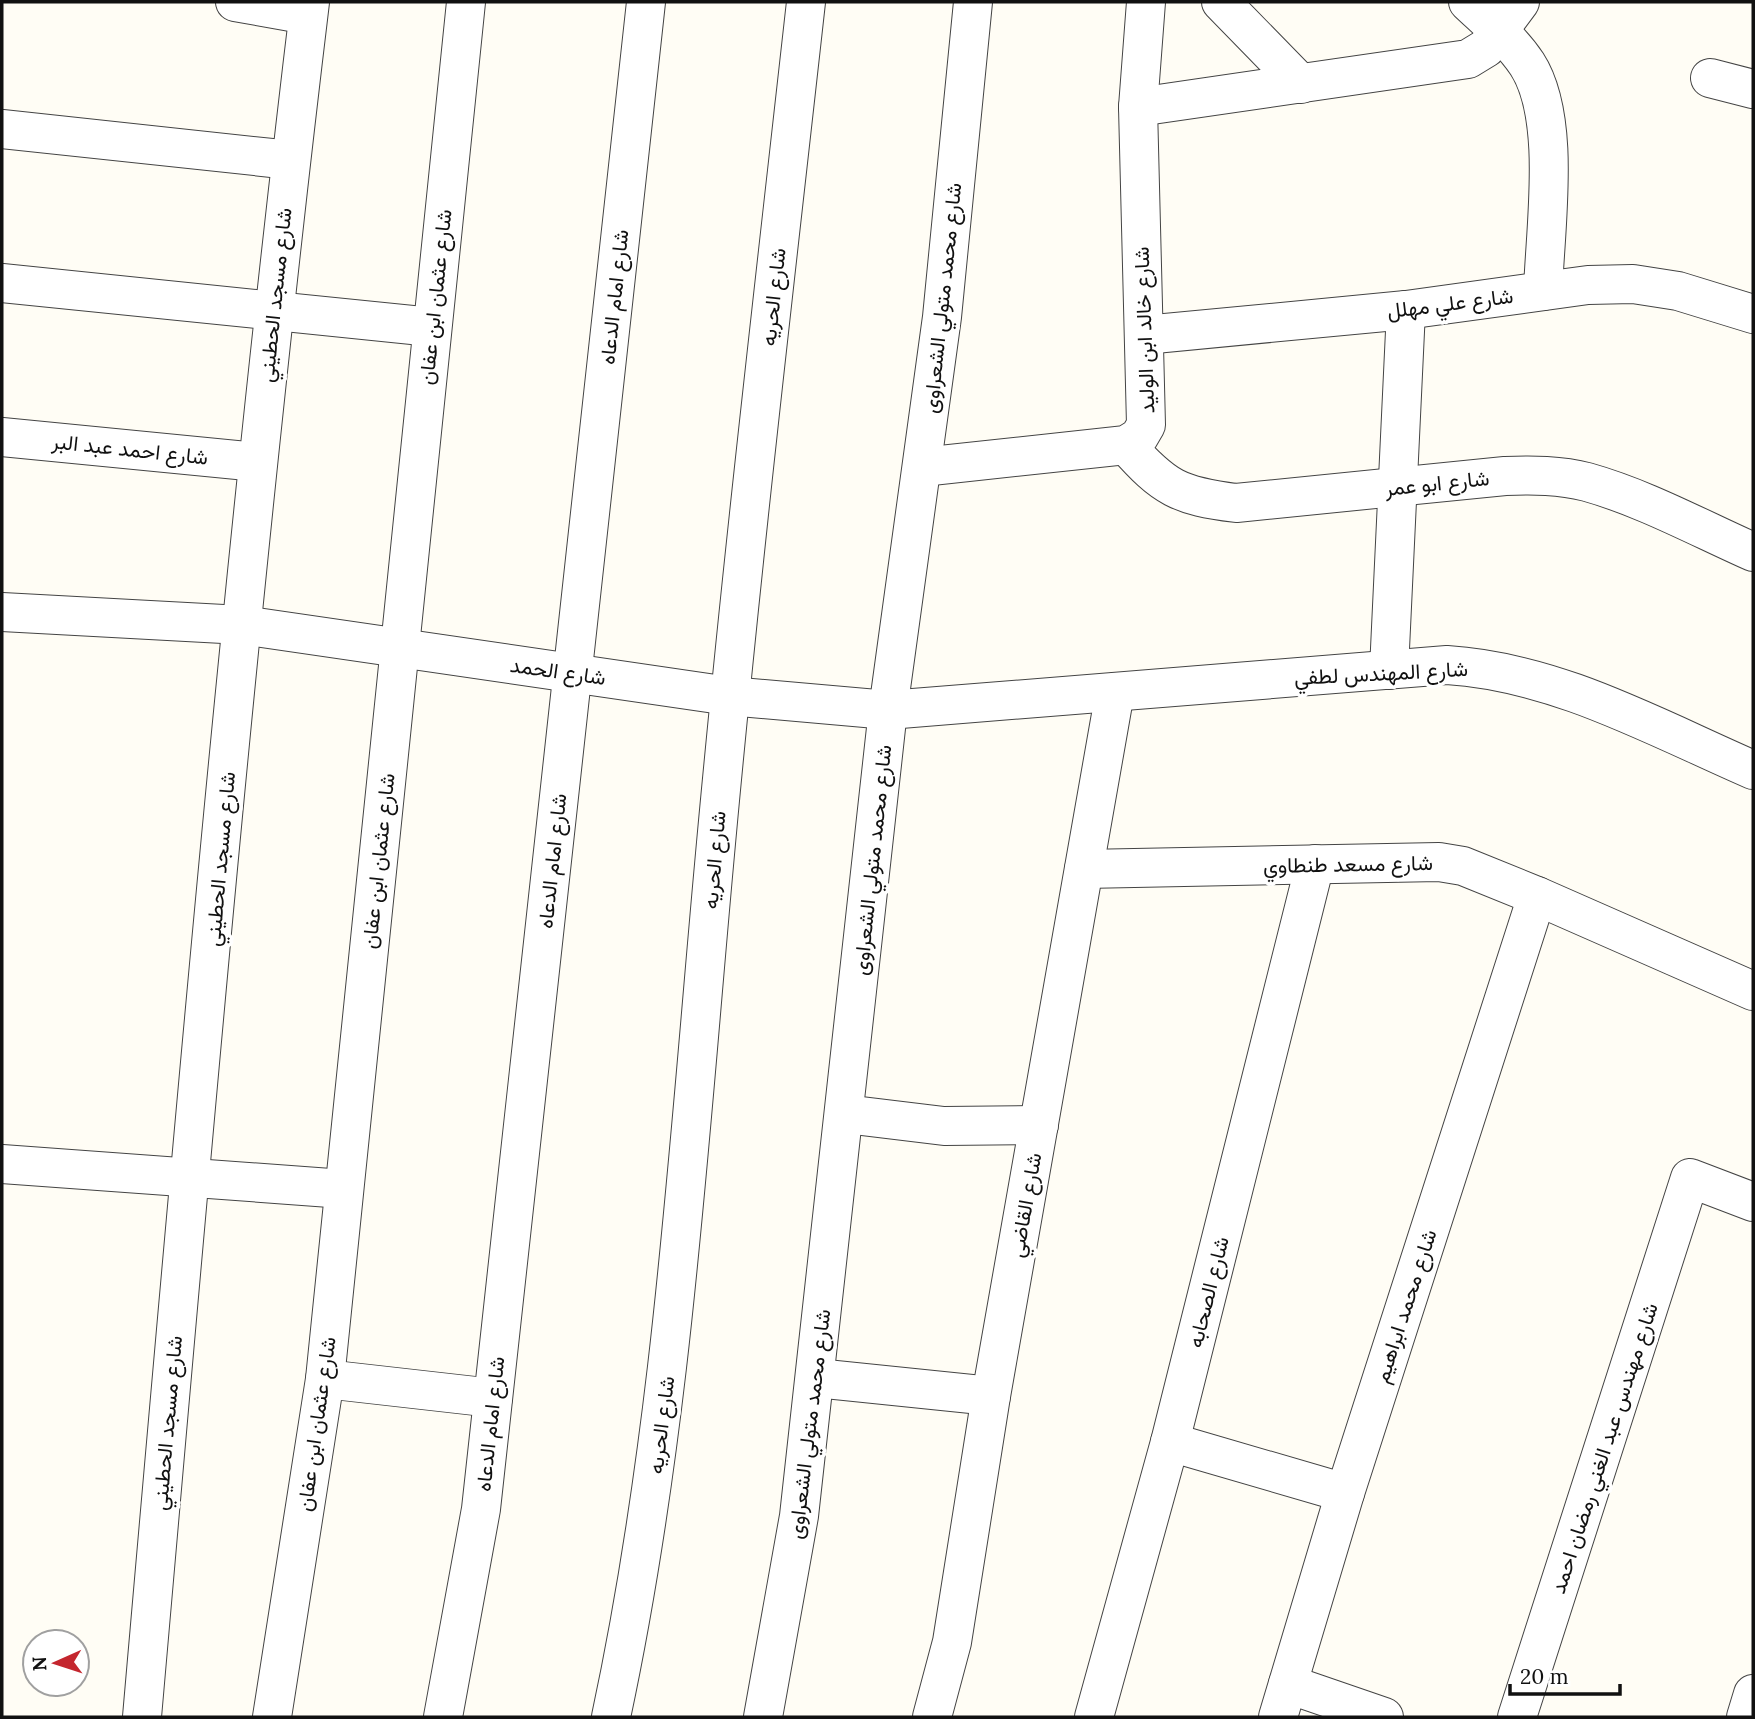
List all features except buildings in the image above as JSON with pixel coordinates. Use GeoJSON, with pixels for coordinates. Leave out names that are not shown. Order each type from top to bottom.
{"type":"FeatureCollection","features":[{"type":"Feature","properties":{"kind":"street"},"geometry":{"type":"LineString","coordinates":[[235,2],[309,8]]}},
{"type":"Feature","properties":{"kind":"street","name":"شارع عثمان ابن عفان"},"geometry":{"type":"LineString","coordinates":[[272,1717],[325,1379],[466,2]]}},
{"type":"Feature","properties":{"kind":"street","name":"شارع امام الدعاه"},"geometry":{"type":"LineString","coordinates":[[443,1717],[479,1522],[646,2]]}},
{"type":"Feature","properties":{"kind":"street","name":"شارع الحريه"},"geometry":{"type":"LineString","coordinates":[[611,1717],[647,1529],[666,1391],[729,696],[806,2]]}},
{"type":"Feature","properties":{"kind":"street","name":"شارع محمد متولي الشعراوى"},"geometry":{"type":"LineString","coordinates":[[763,1717],[797,1530],[816,1378],[888,710],[942,317],[973,2]]}},
{"type":"Feature","properties":{"kind":"street","name":"شارع خالد ابن الوليد"},"geometry":{"type":"LineString","coordinates":[[1126,445],[1139,438],[1146,425],[1138,107],[1146,2]]}},
{"type":"Feature","properties":{"kind":"street"},"geometry":{"type":"LineString","coordinates":[[1221,2],[1301,84]]}},
{"type":"Feature","properties":{"kind":"street"},"geometry":{"type":"LineString","coordinates":[[1468,2],[1510,17]]}},
{"type":"Feature","properties":{"kind":"street","name":"شارع مسجد الحطيني"},"geometry":{"type":"LineString","coordinates":[[142,1717],[189,1177],[272,310],[309,8]]}},
{"type":"Feature","properties":{"kind":"street"},"geometry":{"type":"LineString","coordinates":[[1138,107],[1468,59],[1486,48],[1510,17]]}},
{"type":"Feature","properties":{"kind":"street"},"geometry":{"type":"LineString","coordinates":[[1510,17],[1544,105],[1548,148],[1543,291]]}},
{"type":"Feature","properties":{"kind":"street"},"geometry":{"type":"LineString","coordinates":[[1710,78],[1753,89]]}},
{"type":"Feature","properties":{"kind":"street"},"geometry":{"type":"LineString","coordinates":[[2,129],[291,160]]}},
{"type":"Feature","properties":{"kind":"street"},"geometry":{"type":"LineString","coordinates":[[2,283],[432,327]]}},
{"type":"Feature","properties":{"kind":"street","name":"شارع علي مهلل"},"geometry":{"type":"LineString","coordinates":[[1144,335],[1406,310],[1588,285],[1633,284],[1678,290],[1753,314]]}},
{"type":"Feature","properties":{"kind":"street"},"geometry":{"type":"LineString","coordinates":[[1390,670],[1406,310]]}},
{"type":"Feature","properties":{"kind":"street","name":"شارع احمد عبد البر"},"geometry":{"type":"LineString","coordinates":[[2,437],[258,462]]}},
{"type":"Feature","properties":{"kind":"street"},"geometry":{"type":"LineString","coordinates":[[922,467],[1126,445]]}},
{"type":"Feature","properties":{"kind":"street","name":"شارع ابو عمر"},"geometry":{"type":"LineString","coordinates":[[1126,445],[1155,478],[1192,497],[1236,503],[1505,476],[1546,475],[1586,482],[1624,495],[1753,552]]}},
{"type":"Feature","properties":{"kind":"street","name":"شارع الحمد"},"geometry":{"type":"LineString","coordinates":[[2,612],[242,625],[729,696],[888,710],[1115,692]]}},
{"type":"Feature","properties":{"kind":"street","name":"شارع المهندس لطفي"},"geometry":{"type":"LineString","coordinates":[[1115,692],[1447,666],[1520,674],[1555,684],[1753,770]]}},
{"type":"Feature","properties":{"kind":"street","name":"شارع القاضي"},"geometry":{"type":"LineString","coordinates":[[932,1717],[952,1642],[991,1396],[1115,692]]}},
{"type":"Feature","properties":{"kind":"street","name":"شارع مسعد طنطاوي"},"geometry":{"type":"LineString","coordinates":[[1084,869],[1439,862],[1463,866],[1753,991]]}},
{"type":"Feature","properties":{"kind":"street","name":"شارع الصحابه"},"geometry":{"type":"LineString","coordinates":[[1094,1717],[1170,1442],[1315,864]]}},
{"type":"Feature","properties":{"kind":"street","name":"شارع محمد ابراهيم"},"geometry":{"type":"LineString","coordinates":[[1283,1701],[1345,1493],[1537,896]]}},
{"type":"Feature","properties":{"kind":"street"},"geometry":{"type":"LineString","coordinates":[[845,1114],[944,1126],[1039,1125]]}},
{"type":"Feature","properties":{"kind":"street"},"geometry":{"type":"LineString","coordinates":[[2,1164],[344,1189]]}},
{"type":"Feature","properties":{"kind":"street","name":"شارع مهندس عبد الغني رمضان احمد"},"geometry":{"type":"LineString","coordinates":[[1517,1717],[1690,1178],[1753,1202]]}},
{"type":"Feature","properties":{"kind":"street"},"geometry":{"type":"LineString","coordinates":[[816,1378],[991,1396]]}},
{"type":"Feature","properties":{"kind":"street"},"geometry":{"type":"LineString","coordinates":[[325,1379],[493,1398]]}},
{"type":"Feature","properties":{"kind":"street"},"geometry":{"type":"LineString","coordinates":[[1170,1442],[1345,1493]]}},
{"type":"Feature","properties":{"kind":"street"},"geometry":{"type":"LineString","coordinates":[[1745,1717],[1753,1693]]}},
{"type":"Feature","properties":{"kind":"street"},"geometry":{"type":"LineString","coordinates":[[1283,1701],[1384,1717]]}}]}
